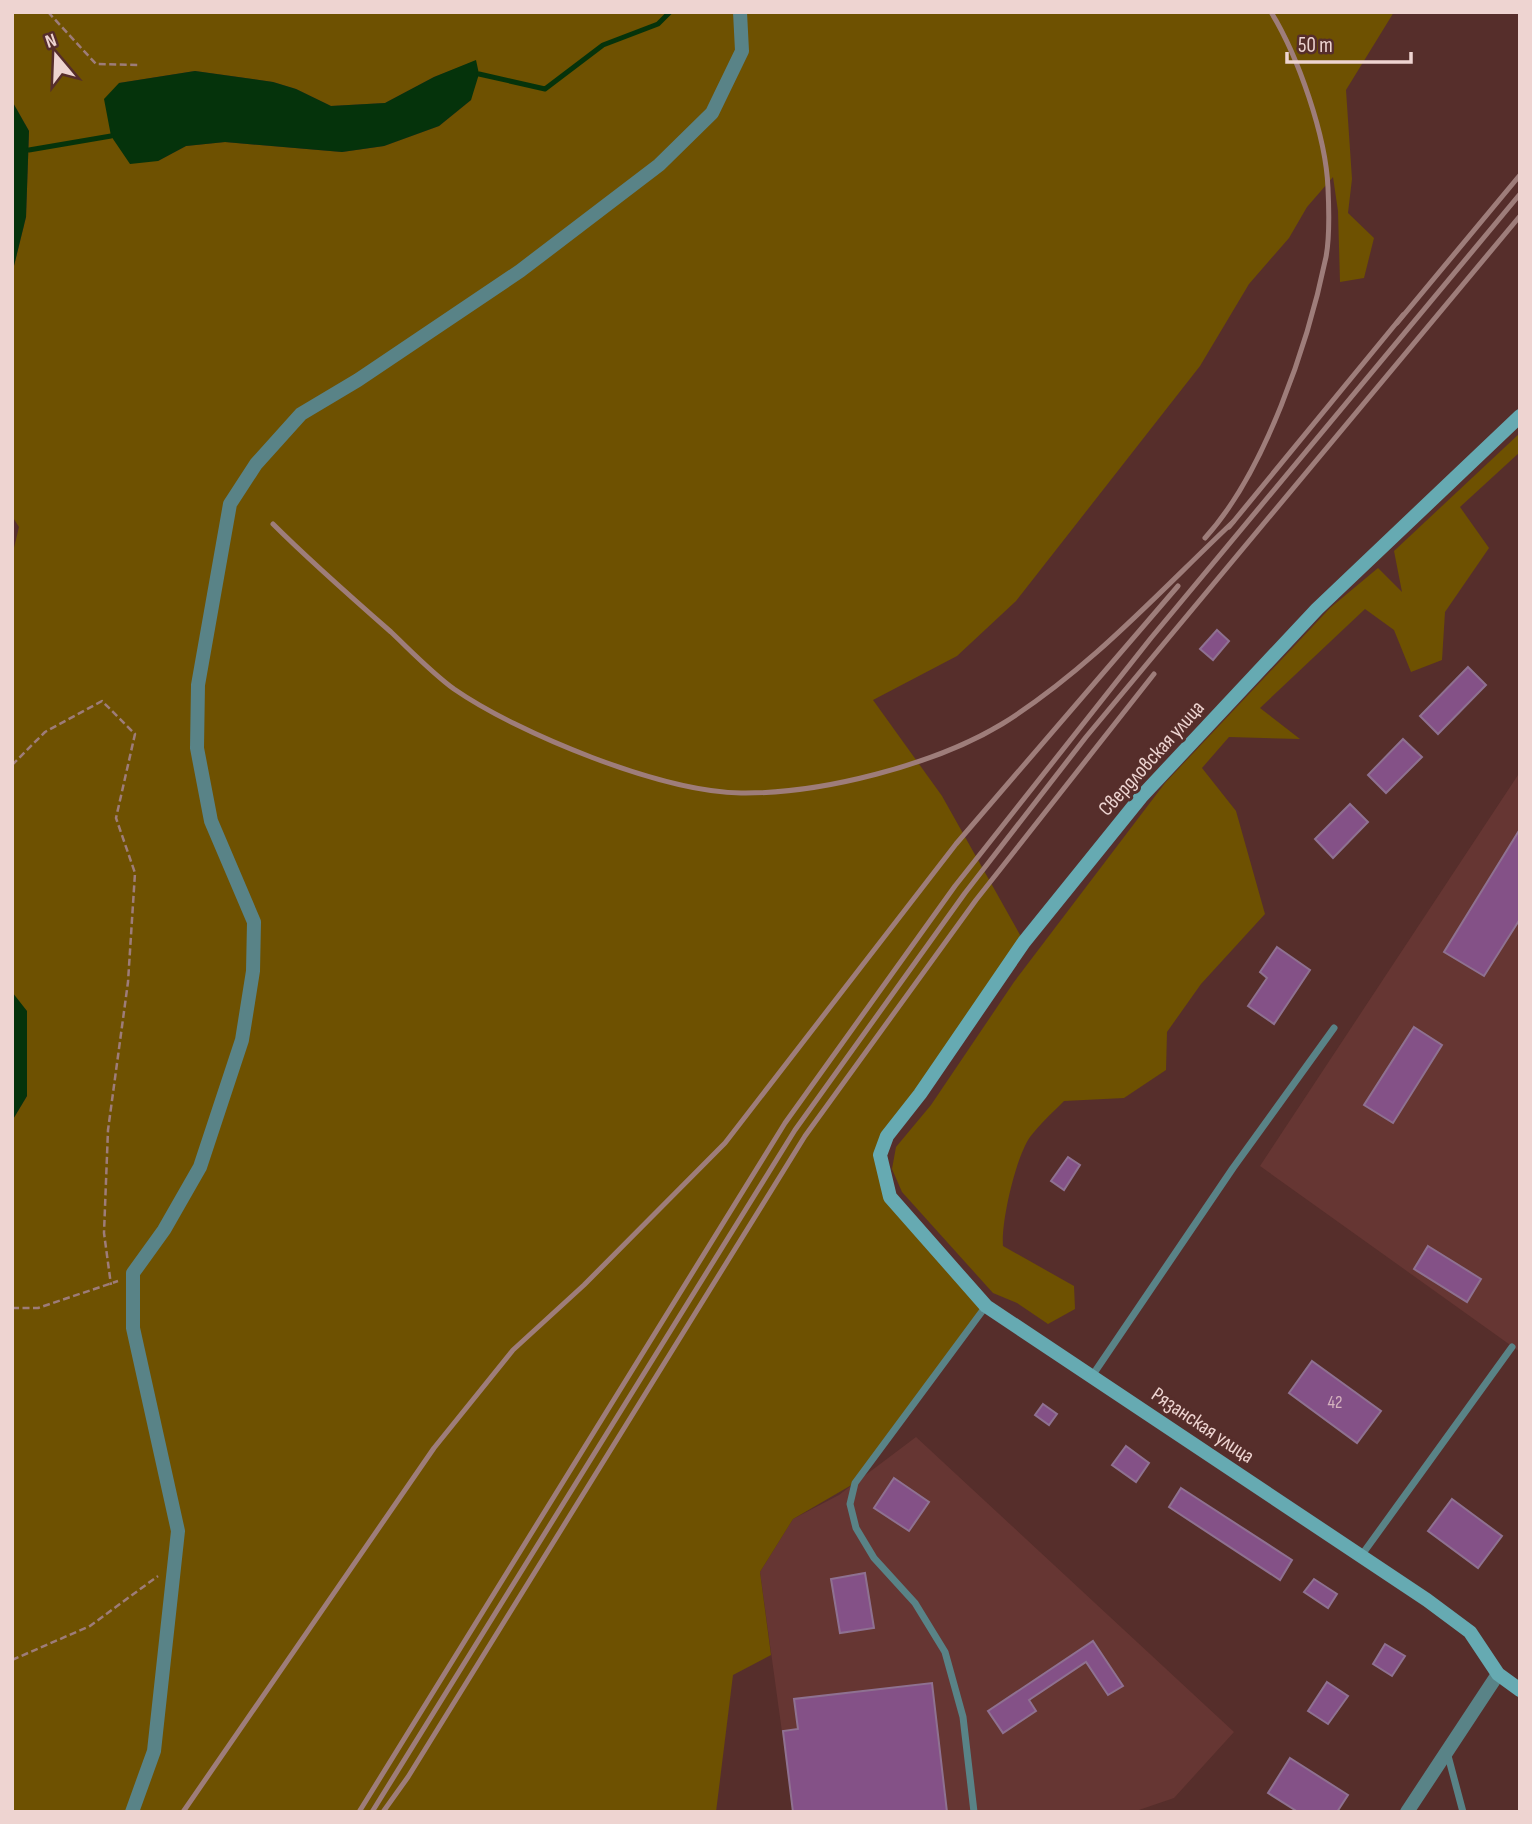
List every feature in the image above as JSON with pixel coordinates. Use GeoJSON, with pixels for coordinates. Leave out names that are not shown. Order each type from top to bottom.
{"type":"FeatureCollection","features":[{"type":"Feature","properties":{"kind":"main road","name":"Свердловская улица"},"geometry":{"type":"LineString","coordinates":[[883,1176],[880,1155],[887,1136],[920,1094],[1024,942],[1141,797],[1317,609],[1520,416]]}},
{"type":"Feature","properties":{"kind":"main road","name":"Рязанская улица"},"geometry":{"type":"LineString","coordinates":[[883,1176],[890,1197],[986,1306],[1361,1556],[1470,1632],[1498,1674],[1520,1690]]}},
{"type":"Feature","properties":{"kind":"street"},"geometry":{"type":"LineString","coordinates":[[132,1812],[154,1751],[178,1531],[133,1328],[133,1273],[164,1230],[200,1167],[242,1040],[253,971],[254,922],[211,821],[197,748],[198,685],[230,504],[256,464],[301,414],[359,380],[520,271],[659,165],[712,113],[742,51],[740,12]]}},
{"type":"Feature","properties":{"kind":"street"},"geometry":{"type":"LineString","coordinates":[[1407,1812],[1498,1674]]}},
{"type":"Feature","properties":{"kind":"lane"},"geometry":{"type":"LineString","coordinates":[[1092,1376],[1233,1168],[1334,1028]]}},
{"type":"Feature","properties":{"kind":"lane"},"geometry":{"type":"LineString","coordinates":[[974,1812],[963,1717],[946,1652],[915,1604],[874,1558],[856,1528],[850,1504],[855,1483],[986,1306]]}},
{"type":"Feature","properties":{"kind":"lane"},"geometry":{"type":"LineString","coordinates":[[1361,1556],[1512,1347]]}},
{"type":"Feature","properties":{"kind":"lane"},"geometry":{"type":"LineString","coordinates":[[1447,1752],[1463,1812]]}},
{"type":"Feature","properties":{"kind":"path"},"geometry":{"type":"LineString","coordinates":[[48,12],[96,64],[138,65]]}},
{"type":"Feature","properties":{"kind":"path"},"geometry":{"type":"LineString","coordinates":[[12,765],[45,732],[102,701],[135,734],[116,818],[135,873],[128,982],[108,1130],[104,1233],[111,1285]]}},
{"type":"Feature","properties":{"kind":"path"},"geometry":{"type":"LineString","coordinates":[[12,1308],[38,1308],[111,1285],[133,1273]]}},
{"type":"Feature","properties":{"kind":"path"},"geometry":{"type":"LineString","coordinates":[[12,1660],[90,1626],[175,1563]]}},
{"type":"Feature","properties":{"kind":"shaded area"},"geometry":{"type":"Polygon","coordinates":[[[12,12],[1394,12],[1346,90],[1352,179],[1348,213],[1374,238],[1364,278],[1340,282],[1338,211],[1333,177],[1307,207],[1289,238],[1249,284],[1200,366],[1016,601],[957,656],[873,700],[942,796],[1024,942],[880,1155],[890,1197],[986,1306],[855,1483],[793,1519],[760,1572],[771,1655],[733,1675],[716,1812],[12,1812],[12,1121],[27,1096],[27,1012],[12,992],[12,556],[19,527],[12,516],[12,274],[26,217],[29,131],[12,101],[12,12]],[[475,61],[434,77],[385,103],[331,106],[296,89],[273,82],[195,71],[119,83],[158,161],[186,146],[225,142],[342,152],[384,146],[439,126],[471,100],[475,61]]]}},
{"type":"Feature","properties":{"kind":"shaded area"},"geometry":{"type":"Polygon","coordinates":[[[476,60],[479,74],[471,100],[439,126],[384,146],[342,152],[225,142],[186,146],[158,161],[130,164],[111,136],[104,99],[119,83],[195,71],[273,82],[296,89],[331,106],[385,103],[434,77],[476,60]]]}},
{"type":"Feature","properties":{"kind":"shaded area"},"geometry":{"type":"Polygon","coordinates":[[[12,101],[29,131],[26,217],[12,274],[12,101]]]}},
{"type":"Feature","properties":{"kind":"shaded area"},"geometry":{"type":"Polygon","coordinates":[[[1520,433],[1520,452],[1460,507],[1489,548],[1445,612],[1442,660],[1411,672],[1394,630],[1365,609],[1260,708],[1300,739],[1229,737],[1202,768],[1236,811],[1265,914],[1201,984],[1167,1032],[1166,1070],[1124,1098],[1064,1101],[1034,1132],[1025,1146],[1010,1190],[1004,1221],[1003,1246],[1074,1286],[1075,1309],[1048,1324],[1017,1303],[993,1293],[902,1192],[892,1169],[896,1147],[931,1105],[1014,982],[1165,783],[1330,608],[1378,568],[1402,592],[1394,551],[1520,433]]]}},
{"type":"Feature","properties":{"kind":"shaded area"},"geometry":{"type":"Polygon","coordinates":[[[1520,772],[1520,1352],[1260,1166],[1520,772]]]}},
{"type":"Feature","properties":{"kind":"shaded area"},"geometry":{"type":"Polygon","coordinates":[[[12,992],[27,1011],[27,1096],[12,1121],[12,992]]]}},
{"type":"Feature","properties":{"kind":"shaded area"},"geometry":{"type":"Polygon","coordinates":[[[916,1437],[1234,1732],[1174,1798],[1133,1812],[793,1812],[760,1572],[793,1519],[839,1495],[916,1437]]]}},
{"type":"Feature","properties":{"kind":"building"},"geometry":{"type":"Polygon","coordinates":[[[1217,630],[1229,641],[1213,660],[1200,649],[1217,630]]]}},
{"type":"Feature","properties":{"kind":"building"},"geometry":{"type":"Polygon","coordinates":[[[1468,667],[1486,685],[1438,734],[1420,716],[1468,667]]]}},
{"type":"Feature","properties":{"kind":"building"},"geometry":{"type":"Polygon","coordinates":[[[1403,739],[1422,757],[1386,793],[1368,775],[1403,739]]]}},
{"type":"Feature","properties":{"kind":"building"},"geometry":{"type":"Polygon","coordinates":[[[1350,804],[1368,822],[1333,858],[1315,839],[1350,804]]]}},
{"type":"Feature","properties":{"kind":"building"},"geometry":{"type":"Polygon","coordinates":[[[1520,829],[1520,919],[1484,976],[1444,952],[1520,829]]]}},
{"type":"Feature","properties":{"kind":"building"},"geometry":{"type":"Polygon","coordinates":[[[1277,947],[1310,970],[1274,1024],[1248,1006],[1267,978],[1260,972],[1277,947]]]}},
{"type":"Feature","properties":{"kind":"building"},"geometry":{"type":"Polygon","coordinates":[[[1414,1027],[1442,1045],[1393,1123],[1364,1105],[1414,1027]]]}},
{"type":"Feature","properties":{"kind":"building"},"geometry":{"type":"Polygon","coordinates":[[[1068,1157],[1080,1165],[1064,1190],[1051,1181],[1068,1157]]]}},
{"type":"Feature","properties":{"kind":"building"},"geometry":{"type":"Polygon","coordinates":[[[1428,1246],[1481,1279],[1467,1302],[1414,1269],[1428,1246]]]}},
{"type":"Feature","properties":{"kind":"building"},"geometry":{"type":"Polygon","coordinates":[[[1312,1361],[1381,1411],[1357,1443],[1289,1393],[1312,1361]]]}},
{"type":"Feature","properties":{"kind":"building"},"geometry":{"type":"Polygon","coordinates":[[[1043,1404],[1057,1414],[1049,1425],[1035,1415],[1043,1404]]]}},
{"type":"Feature","properties":{"kind":"building"},"geometry":{"type":"Polygon","coordinates":[[[1126,1446],[1149,1463],[1136,1482],[1112,1465],[1126,1446]]]}},
{"type":"Feature","properties":{"kind":"building"},"geometry":{"type":"Polygon","coordinates":[[[894,1478],[929,1502],[909,1531],[874,1508],[894,1478]]]}},
{"type":"Feature","properties":{"kind":"building"},"geometry":{"type":"Polygon","coordinates":[[[1181,1488],[1292,1560],[1280,1580],[1169,1507],[1181,1488]]]}},
{"type":"Feature","properties":{"kind":"building"},"geometry":{"type":"Polygon","coordinates":[[[1452,1499],[1502,1536],[1478,1568],[1428,1531],[1452,1499]]]}},
{"type":"Feature","properties":{"kind":"building"},"geometry":{"type":"Polygon","coordinates":[[[865,1573],[874,1628],[840,1633],[831,1579],[865,1573]]]}},
{"type":"Feature","properties":{"kind":"building"},"geometry":{"type":"Polygon","coordinates":[[[1314,1579],[1337,1594],[1328,1608],[1304,1592],[1314,1579]]]}},
{"type":"Feature","properties":{"kind":"building"},"geometry":{"type":"Polygon","coordinates":[[[1093,1641],[1123,1686],[1108,1695],[1086,1662],[1029,1700],[1036,1711],[1003,1733],[988,1711],[1093,1641]]]}},
{"type":"Feature","properties":{"kind":"building"},"geometry":{"type":"Polygon","coordinates":[[[1385,1644],[1405,1656],[1392,1676],[1373,1664],[1385,1644]]]}},
{"type":"Feature","properties":{"kind":"building"},"geometry":{"type":"Polygon","coordinates":[[[1327,1682],[1348,1696],[1328,1724],[1308,1711],[1327,1682]]]}},
{"type":"Feature","properties":{"kind":"building"},"geometry":{"type":"Polygon","coordinates":[[[932,1683],[947,1812],[793,1812],[783,1731],[798,1729],[794,1699],[932,1683]]]}},
{"type":"Feature","properties":{"kind":"building"},"geometry":{"type":"Polygon","coordinates":[[[1290,1758],[1348,1795],[1337,1812],[1298,1812],[1268,1793],[1290,1758]]]}},
{"type":"Feature","properties":{"kind":"waterway"},"geometry":{"type":"LineString","coordinates":[[479,74],[545,89],[603,45],[658,24],[670,12]]}},
{"type":"Feature","properties":{"kind":"waterway"},"geometry":{"type":"LineString","coordinates":[[29,150],[111,136]]}},
{"type":"Feature","properties":{"kind":"railway"},"geometry":{"type":"LineString","coordinates":[[1205,538],[1227,511],[1265,443],[1296,367],[1327,249],[1328,188],[1322,145],[1300,73],[1271,12]]}},
{"type":"Feature","properties":{"kind":"railway"},"geometry":{"type":"LineString","coordinates":[[1397,323],[1520,175]]}},
{"type":"Feature","properties":{"kind":"railway"},"geometry":{"type":"LineString","coordinates":[[359,1812],[785,1123],[955,886],[1151,638],[1520,194]]}},
{"type":"Feature","properties":{"kind":"railway"},"geometry":{"type":"LineString","coordinates":[[372,1812],[795,1130],[965,893],[1086,737],[1520,216]]}},
{"type":"Feature","properties":{"kind":"railway"},"geometry":{"type":"LineString","coordinates":[[1229,527],[1403,315]]}},
{"type":"Feature","properties":{"kind":"railway"},"geometry":{"type":"LineString","coordinates":[[273,524],[438,676],[482,706],[553,741],[633,772],[672,783],[741,793],[806,788],[876,774],[911,764],[975,739],[1034,703],[1094,655],[1233,522]]}},
{"type":"Feature","properties":{"kind":"railway"},"geometry":{"type":"LineString","coordinates":[[183,1812],[434,1448],[513,1350],[584,1285],[725,1143],[956,844],[1178,586]]}},
{"type":"Feature","properties":{"kind":"railway"},"geometry":{"type":"LineString","coordinates":[[383,1812],[408,1777],[805,1136],[976,900],[1154,674]]}}]}
